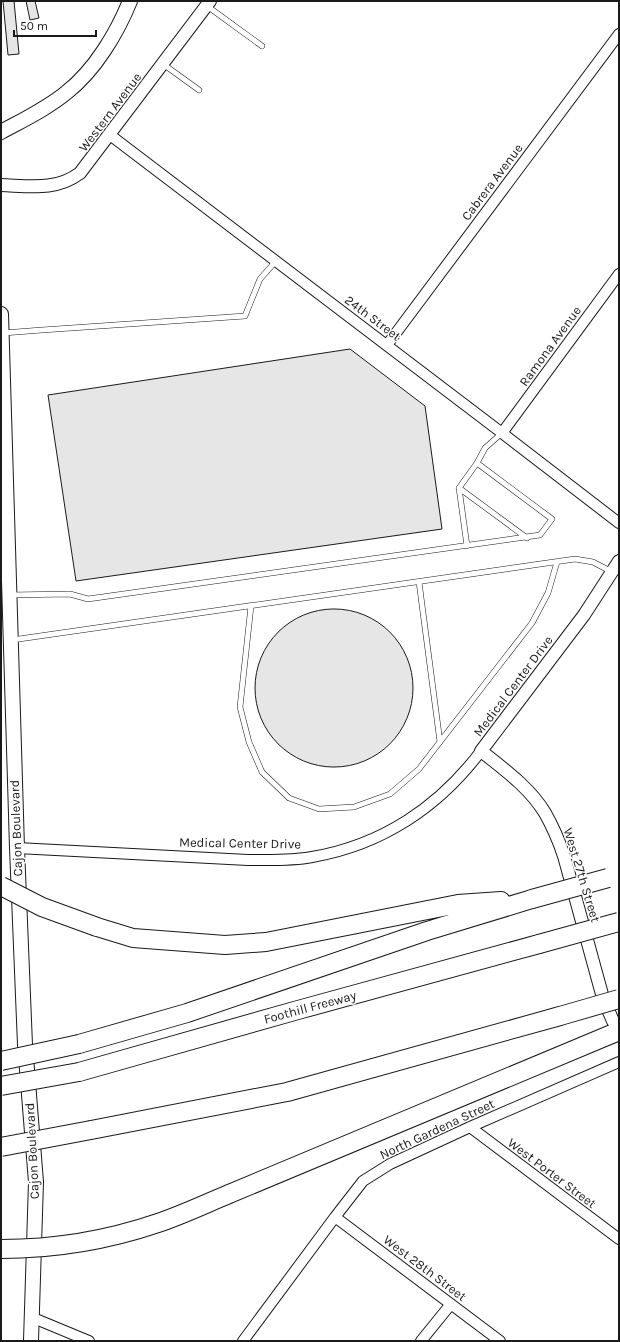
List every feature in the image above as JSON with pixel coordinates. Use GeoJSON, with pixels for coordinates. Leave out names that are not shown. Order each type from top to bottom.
{"type":"FeatureCollection","features":[{"type":"Feature","properties":{"kind":"highway"},"geometry":{"type":"LineString","coordinates":[[1,1061],[79,1044],[187,1013],[427,931],[532,899],[613,877]]}},
{"type":"Feature","properties":{"kind":"highway"},"geometry":{"type":"LineString","coordinates":[[1,886],[42,908],[133,938],[225,946],[266,942],[458,904],[532,899]]}},
{"type":"Feature","properties":{"kind":"highway","name":"Foothill Freeway"},"geometry":{"type":"LineString","coordinates":[[1,1086],[79,1072],[619,922]]}},
{"type":"Feature","properties":{"kind":"highway"},"geometry":{"type":"LineString","coordinates":[[1,1147],[287,1092],[619,999]]}},
{"type":"Feature","properties":{"kind":"highway"},"geometry":{"type":"LineString","coordinates":[[1,1249],[56,1246],[124,1233],[159,1223],[619,1031]]}},
{"type":"Feature","properties":{"kind":"highway"},"geometry":{"type":"LineString","coordinates":[[1,1141],[91,1130]]}},
{"type":"Feature","properties":{"kind":"main road"},"geometry":{"type":"LineString","coordinates":[[1,132],[37,112],[68,92],[83,77],[102,54],[119,25],[130,1]]}},
{"type":"Feature","properties":{"kind":"main road","name":"Cajon Boulevard"},"geometry":{"type":"LineString","coordinates":[[1,314],[17,848],[25,1045],[36,1182],[31,1341]]}},
{"type":"Feature","properties":{"kind":"street","name":"Western Avenue"},"geometry":{"type":"LineString","coordinates":[[1,185],[49,186],[72,180],[88,165],[209,3]]}},
{"type":"Feature","properties":{"kind":"street","name":"Cabrera Avenue"},"geometry":{"type":"LineString","coordinates":[[386,345],[619,34]]}},
{"type":"Feature","properties":{"kind":"street","name":"24th Street"},"geometry":{"type":"LineString","coordinates":[[110,135],[619,523]]}},
{"type":"Feature","properties":{"kind":"street","name":"Ramona Avenue"},"geometry":{"type":"LineString","coordinates":[[502,433],[619,274]]}},
{"type":"Feature","properties":{"kind":"street","name":"Medical Center Drive"},"geometry":{"type":"LineString","coordinates":[[17,848],[248,860],[279,860],[311,858],[339,852],[369,842],[408,821],[448,789],[467,770],[584,615],[619,561]]}},
{"type":"Feature","properties":{"kind":"street","name":"West 27th Street"},"geometry":{"type":"LineString","coordinates":[[481,751],[514,777],[531,794],[545,812],[556,833],[564,856],[603,998],[619,1031]]}},
{"type":"Feature","properties":{"kind":"street","name":"North Gardena Street"},"geometry":{"type":"LineString","coordinates":[[243,1341],[335,1216],[363,1182],[390,1164],[470,1127],[619,1062]]}},
{"type":"Feature","properties":{"kind":"street","name":"West Porter Street"},"geometry":{"type":"LineString","coordinates":[[470,1127],[619,1239]]}},
{"type":"Feature","properties":{"kind":"street","name":"West 28th Street"},"geometry":{"type":"LineString","coordinates":[[335,1216],[500,1341]]}},
{"type":"Feature","properties":{"kind":"street"},"geometry":{"type":"LineString","coordinates":[[421,1341],[450,1304]]}},
{"type":"Feature","properties":{"kind":"street"},"geometry":{"type":"LineString","coordinates":[[31,1317],[89,1341]]}},
{"type":"Feature","properties":{"kind":"lane"},"geometry":{"type":"LineString","coordinates":[[209,3],[262,46]]}},
{"type":"Feature","properties":{"kind":"lane"},"geometry":{"type":"LineString","coordinates":[[163,64],[199,90]]}},
{"type":"Feature","properties":{"kind":"lane"},"geometry":{"type":"LineString","coordinates":[[2,334],[245,316],[260,280],[276,261]]}},
{"type":"Feature","properties":{"kind":"lane"},"geometry":{"type":"LineString","coordinates":[[467,546],[459,488],[477,463],[485,448],[502,433]]}},
{"type":"Feature","properties":{"kind":"lane"},"geometry":{"type":"LineString","coordinates":[[9,595],[70,594],[88,599],[540,535],[552,519],[477,463]]}},
{"type":"Feature","properties":{"kind":"lane"},"geometry":{"type":"LineString","coordinates":[[459,488],[527,538]]}},
{"type":"Feature","properties":{"kind":"lane"},"geometry":{"type":"LineString","coordinates":[[11,640],[575,559],[593,562],[613,572]]}},
{"type":"Feature","properties":{"kind":"lane"},"geometry":{"type":"LineString","coordinates":[[250,606],[240,707],[249,742],[262,772],[290,798],[319,809],[354,808],[390,794],[419,769],[532,623],[548,593],[557,562]]}},
{"type":"Feature","properties":{"kind":"lane"},"geometry":{"type":"LineString","coordinates":[[419,582],[440,742]]}},
{"type":"Feature","properties":{"kind":"building"},"geometry":{"type":"Polygon","coordinates":[[[3,1],[14,1],[19,54],[8,55],[3,1]]]}},
{"type":"Feature","properties":{"kind":"building"},"geometry":{"type":"Polygon","coordinates":[[[26,1],[35,1],[39,18],[30,20],[26,1]]]}},
{"type":"Feature","properties":{"kind":"building"},"geometry":{"type":"Polygon","coordinates":[[[350,349],[425,406],[442,529],[76,581],[48,395],[350,349]]]}},
{"type":"Feature","properties":{"kind":"building"},"geometry":{"type":"Polygon","coordinates":[[[342,609],[357,612],[371,618],[390,632],[400,644],[410,665],[413,688],[410,711],[400,732],[390,744],[378,754],[357,764],[342,767],[326,767],[311,764],[290,754],[278,744],[268,732],[258,711],[256,703],[255,680],[258,665],[268,644],[278,632],[290,622],[311,612],[319,610],[342,609]]]}}]}
